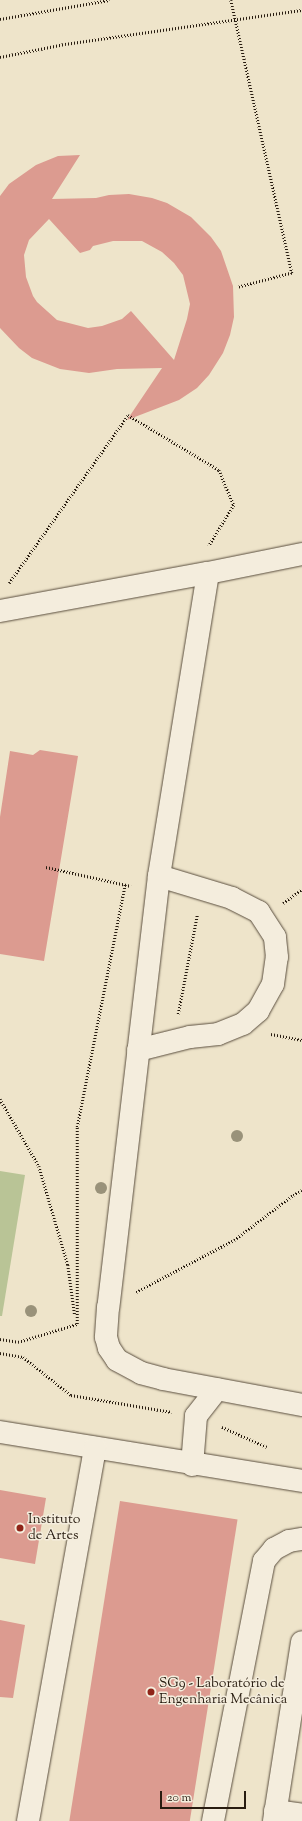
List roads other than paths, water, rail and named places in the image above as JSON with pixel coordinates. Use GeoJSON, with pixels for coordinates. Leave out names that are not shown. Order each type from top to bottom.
{"type":"FeatureCollection","features":[{"type":"Feature","properties":{"kind":"street"},"geometry":{"type":"LineString","coordinates":[[0,611],[208,574],[302,554]]}},
{"type":"Feature","properties":{"kind":"street"},"geometry":{"type":"LineString","coordinates":[[208,574],[158,884],[108,1307],[106,1337],[109,1348],[117,1360],[141,1373],[163,1379],[302,1405]]}},
{"type":"Feature","properties":{"kind":"street"},"geometry":{"type":"LineString","coordinates":[[138,1050],[190,1036],[218,1034],[243,1024],[258,1011],[273,984],[277,957],[275,937],[259,912],[232,898],[158,884]]}},
{"type":"Feature","properties":{"kind":"street"},"geometry":{"type":"LineString","coordinates":[[192,1465],[196,1416],[217,1389]]}},
{"type":"Feature","properties":{"kind":"street"},"geometry":{"type":"LineString","coordinates":[[0,1432],[192,1465],[302,1481]]}},
{"type":"Feature","properties":{"kind":"street"},"geometry":{"type":"LineString","coordinates":[[28,1821],[95,1448]]}},
{"type":"Feature","properties":{"kind":"street"},"geometry":{"type":"LineString","coordinates":[[213,1821],[264,1561],[274,1549],[289,1541],[302,1539]]}},
{"type":"Feature","properties":{"kind":"street"},"geometry":{"type":"LineString","coordinates":[[302,1643],[293,1757],[274,1816],[302,1815]]}},
{"type":"Feature","properties":{"kind":"place","name":"Instituto de Artes"},"geometry":{"type":"Point","coordinates":[20,1528]}},
{"type":"Feature","properties":{"kind":"place","name":"SG9 - Laboratório de Engenharia Mecânica"},"geometry":{"type":"Point","coordinates":[151,1692]}}]}
